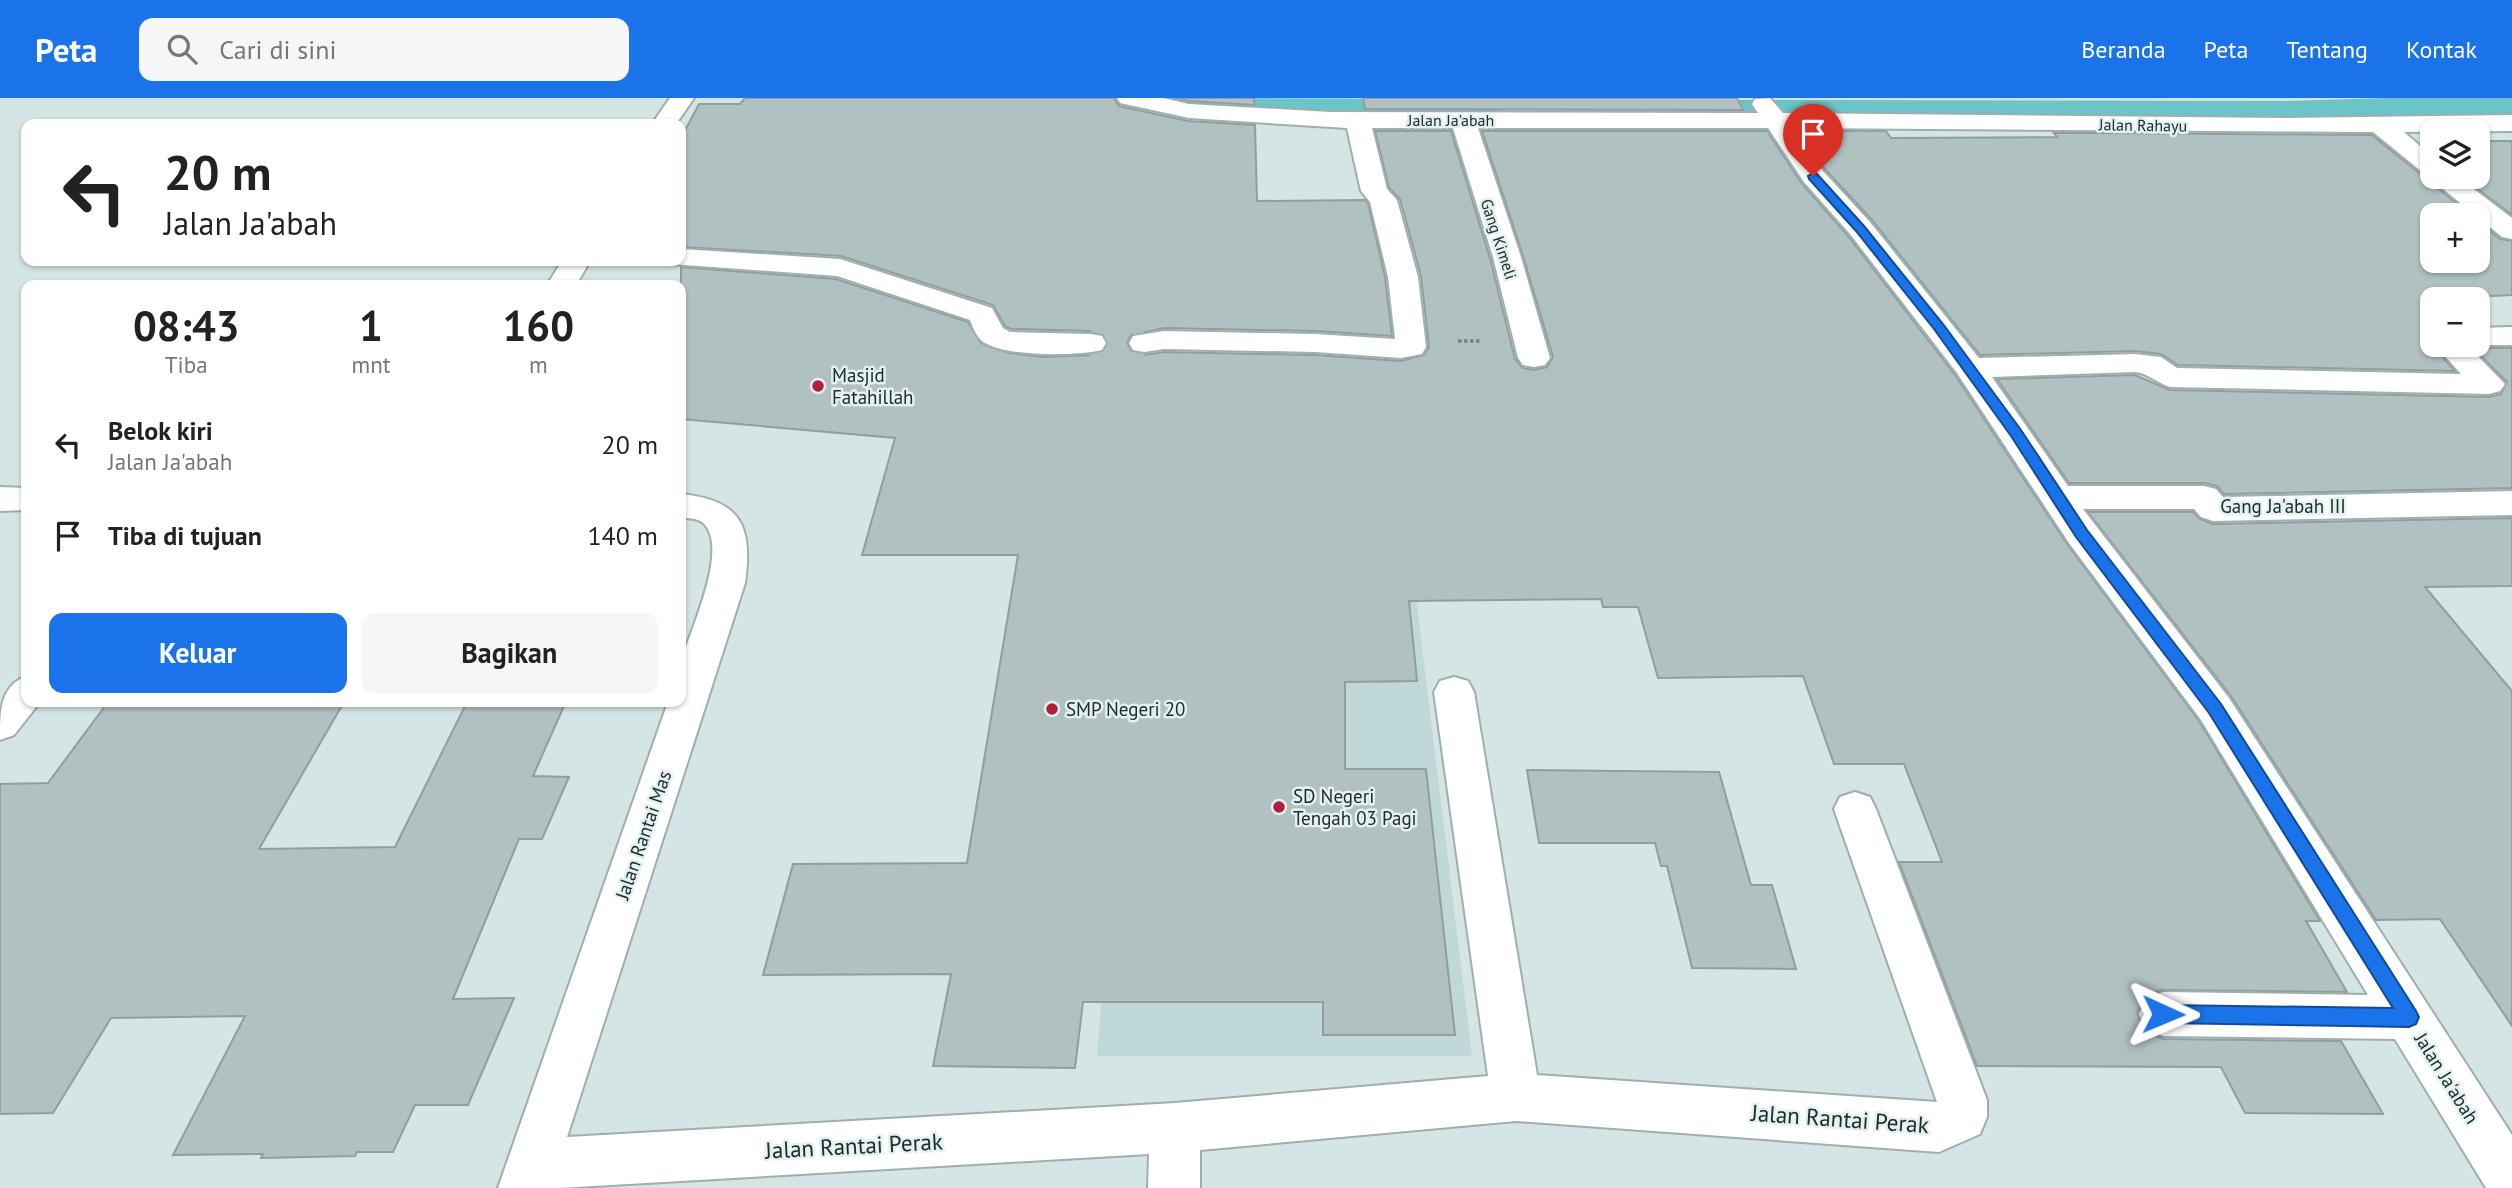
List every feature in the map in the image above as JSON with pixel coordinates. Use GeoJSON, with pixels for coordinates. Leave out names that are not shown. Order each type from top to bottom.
{"type":"FeatureCollection","features":[{"type":"Feature","properties":{"kind":"street"},"geometry":{"type":"LineString","coordinates":[[667,119],[682,98]]}},
{"type":"Feature","properties":{"kind":"street","name":"Jalan Ja'abah"},"geometry":{"type":"LineString","coordinates":[[1129,98],[1215,113],[1358,120],[1463,120],[1766,109],[1821,186],[1860,228],[1969,368],[2081,534],[2215,709],[2512,1182]]}},
{"type":"Feature","properties":{"kind":"street","name":"Jalan Rahayu"},"geometry":{"type":"LineString","coordinates":[[1766,109],[2380,125],[2512,123]]}},
{"type":"Feature","properties":{"kind":"street"},"geometry":{"type":"LineString","coordinates":[[1144,343],[1157,340],[1401,349],[1411,347],[1403,277],[1383,200],[1374,191],[1358,120]]}},
{"type":"Feature","properties":{"kind":"street","name":"Gang Kimeli"},"geometry":{"type":"LineString","coordinates":[[1463,120],[1507,257],[1532,350]]}},
{"type":"Feature","properties":{"kind":"street"},"geometry":{"type":"LineString","coordinates":[[2380,125],[2420,159]]}},
{"type":"Feature","properties":{"kind":"street"},"geometry":{"type":"LineString","coordinates":[[2458,189],[2512,231]]}},
{"type":"Feature","properties":{"kind":"street"},"geometry":{"type":"LineString","coordinates":[[686,258],[840,268],[858,272],[876,282],[981,314],[987,327],[996,336],[1048,343],[1091,343]]}},
{"type":"Feature","properties":{"kind":"street"},"geometry":{"type":"LineString","coordinates":[[2490,337],[2512,337]]}},
{"type":"Feature","properties":{"kind":"street"},"geometry":{"type":"LineString","coordinates":[[1969,368],[2135,363],[2150,364],[2170,377],[2489,384],[2462,357]]}},
{"type":"Feature","properties":{"kind":"street","name":"Gang Ja'abah III"},"geometry":{"type":"LineString","coordinates":[[2058,498],[2204,497],[2214,509],[2512,503]]}},
{"type":"Feature","properties":{"kind":"street"},"geometry":{"type":"LineString","coordinates":[[0,499],[21,499]]}},
{"type":"Feature","properties":{"kind":"street","name":"Jalan Rantai Mas"},"geometry":{"type":"LineString","coordinates":[[686,507],[704,510],[720,520],[728,538],[729,575],[686,704]]}},
{"type":"Feature","properties":{"kind":"street"},"geometry":{"type":"LineString","coordinates":[[1454,691],[1516,1097]]}},
{"type":"Feature","properties":{"kind":"street"},"geometry":{"type":"LineString","coordinates":[[0,724],[21,697]]}},
{"type":"Feature","properties":{"kind":"street","name":"Jalan Rantai Mas"},"geometry":{"type":"LineString","coordinates":[[528,1176],[685,707]]}},
{"type":"Feature","properties":{"kind":"street","name":"Jalan Rantai Perak"},"geometry":{"type":"LineString","coordinates":[[528,1176],[1175,1128],[1516,1097],[1939,1127],[1962,1117],[1962,1100],[1855,809]]}},
{"type":"Feature","properties":{"kind":"street"},"geometry":{"type":"LineString","coordinates":[[2163,1014],[2409,1017]]}},
{"type":"Feature","properties":{"kind":"street"},"geometry":{"type":"LineString","coordinates":[[1174,1188],[1175,1128]]}},
{"type":"Feature","properties":{"kind":"path"},"geometry":{"type":"LineString","coordinates":[[1412,341],[1532,350]]}},
{"type":"Feature","properties":{"kind":"shaded area","name":"SD Negeri Tengah 03 Pagi"},"geometry":{"type":"Polygon","coordinates":[[[1411,557],[1472,1056],[1097,1056],[1137,558],[1411,557]]]}},
{"type":"Feature","properties":{"kind":"building"},"geometry":{"type":"Polygon","coordinates":[[[745,98],[1114,98],[1119,106],[1188,121],[1255,125],[1257,201],[1365,200],[1368,203],[1385,277],[1392,336],[1315,331],[1164,328],[1131,335],[1127,342],[1131,351],[1144,355],[1164,352],[1315,355],[1401,361],[1424,355],[1429,347],[1421,276],[1400,199],[1389,188],[1375,131],[1451,131],[1490,258],[1515,359],[1523,368],[1534,370],[1547,367],[1553,357],[1482,131],[1767,131],[1802,184],[1848,236],[1955,375],[2067,544],[2199,721],[2320,921],[2306,921],[2347,992],[2162,990],[2145,997],[2137,1013],[2144,1030],[2163,1039],[2341,1041],[2383,1114],[2245,1113],[2221,1067],[1977,1066],[1899,862],[1942,862],[1904,764],[1834,764],[1803,676],[1658,678],[1638,607],[1603,607],[1601,599],[1409,601],[1417,681],[1345,682],[1345,769],[1426,769],[1455,1035],[1323,1035],[1323,1002],[1083,1002],[1075,1068],[933,1066],[951,974],[763,975],[793,864],[967,863],[1018,555],[862,555],[895,438],[686,419],[686,280],[681,280],[681,267],[836,279],[968,322],[981,343],[1009,353],[1043,357],[1091,355],[1104,351],[1108,342],[1102,333],[1091,331],[1011,329],[1005,326],[993,305],[841,256],[686,247],[686,129],[699,104],[740,104],[745,98]]]}},
{"type":"Feature","properties":{"kind":"building"},"geometry":{"type":"Polygon","coordinates":[[[1175,98],[1254,98],[1254,105],[1189,101],[1175,98]]]}},
{"type":"Feature","properties":{"kind":"building"},"geometry":{"type":"Polygon","coordinates":[[[1363,98],[1737,98],[1743,110],[1365,109],[1363,98]]]}},
{"type":"Feature","properties":{"kind":"building"},"geometry":{"type":"Polygon","coordinates":[[[1798,131],[1886,131],[1891,138],[2057,137],[2054,133],[2372,135],[2420,174],[2420,189],[2439,189],[2456,203],[2420,203],[2420,273],[2490,273],[2490,231],[2500,239],[2512,241],[2512,295],[2490,296],[2490,287],[2420,287],[2420,357],[2443,357],[2455,371],[2178,365],[2161,354],[2135,351],[1980,355],[1872,220],[1824,168],[1798,131]]]}},
{"type":"Feature","properties":{"kind":"building"},"geometry":{"type":"Polygon","coordinates":[[[2490,141],[2512,141],[2512,215],[2478,189],[2490,189],[2490,141]]]}},
{"type":"Feature","properties":{"kind":"building"},"geometry":{"type":"Polygon","coordinates":[[[2490,348],[2512,348],[2512,488],[2224,494],[2217,486],[2204,483],[2069,483],[1997,379],[2135,375],[2170,390],[2489,397],[2501,394],[2507,382],[2482,357],[2490,357],[2490,348]]]}},
{"type":"Feature","properties":{"kind":"building"},"geometry":{"type":"Polygon","coordinates":[[[2088,512],[2193,512],[2200,519],[2213,524],[2512,518],[2512,586],[2425,587],[2512,691],[2512,1026],[2440,919],[2376,920],[2231,696],[2088,512]]]}},
{"type":"Feature","properties":{"kind":"building"},"geometry":{"type":"Polygon","coordinates":[[[104,707],[341,707],[259,849],[395,847],[465,707],[564,707],[533,776],[569,777],[542,839],[519,839],[453,999],[514,998],[468,1105],[415,1105],[393,1152],[357,1152],[355,1156],[261,1158],[263,1154],[173,1155],[245,1016],[111,1018],[53,1113],[0,1114],[0,784],[48,783],[104,707]]]}},
{"type":"Feature","properties":{"kind":"building"},"geometry":{"type":"Polygon","coordinates":[[[1527,770],[1719,772],[1751,885],[1772,885],[1796,969],[1692,968],[1667,866],[1661,866],[1655,843],[1539,843],[1527,770]]]}},
{"type":"Feature","properties":{"kind":"waterway"},"geometry":{"type":"LineString","coordinates":[[1190,98],[1391,112],[1482,112]]}},
{"type":"Feature","properties":{"kind":"waterway"},"geometry":{"type":"LineString","coordinates":[[1709,113],[2288,114],[2512,107]]}},
{"type":"Feature","properties":{"kind":"tunnel"},"geometry":{"type":"LineString","coordinates":[[1091,343],[1144,343]]}},
{"type":"Feature","properties":{"kind":"place","name":"Masjid Fatahillah"},"geometry":{"type":"Point","coordinates":[818,386]}},
{"type":"Feature","properties":{"kind":"place","name":"SMP Negeri 20"},"geometry":{"type":"Point","coordinates":[1052,709]}},
{"type":"Feature","properties":{"kind":"place","name":"SD Negeri Tengah 03 Pagi"},"geometry":{"type":"Point","coordinates":[1279,807]}},
{"type":"Feature","properties":{"kind":"route"},"geometry":{"type":"LineString","coordinates":[[1813,176],[1860,228],[1939,326],[2016,433],[2081,534],[2215,709],[2409,1017],[2163,1014]]}}]}
